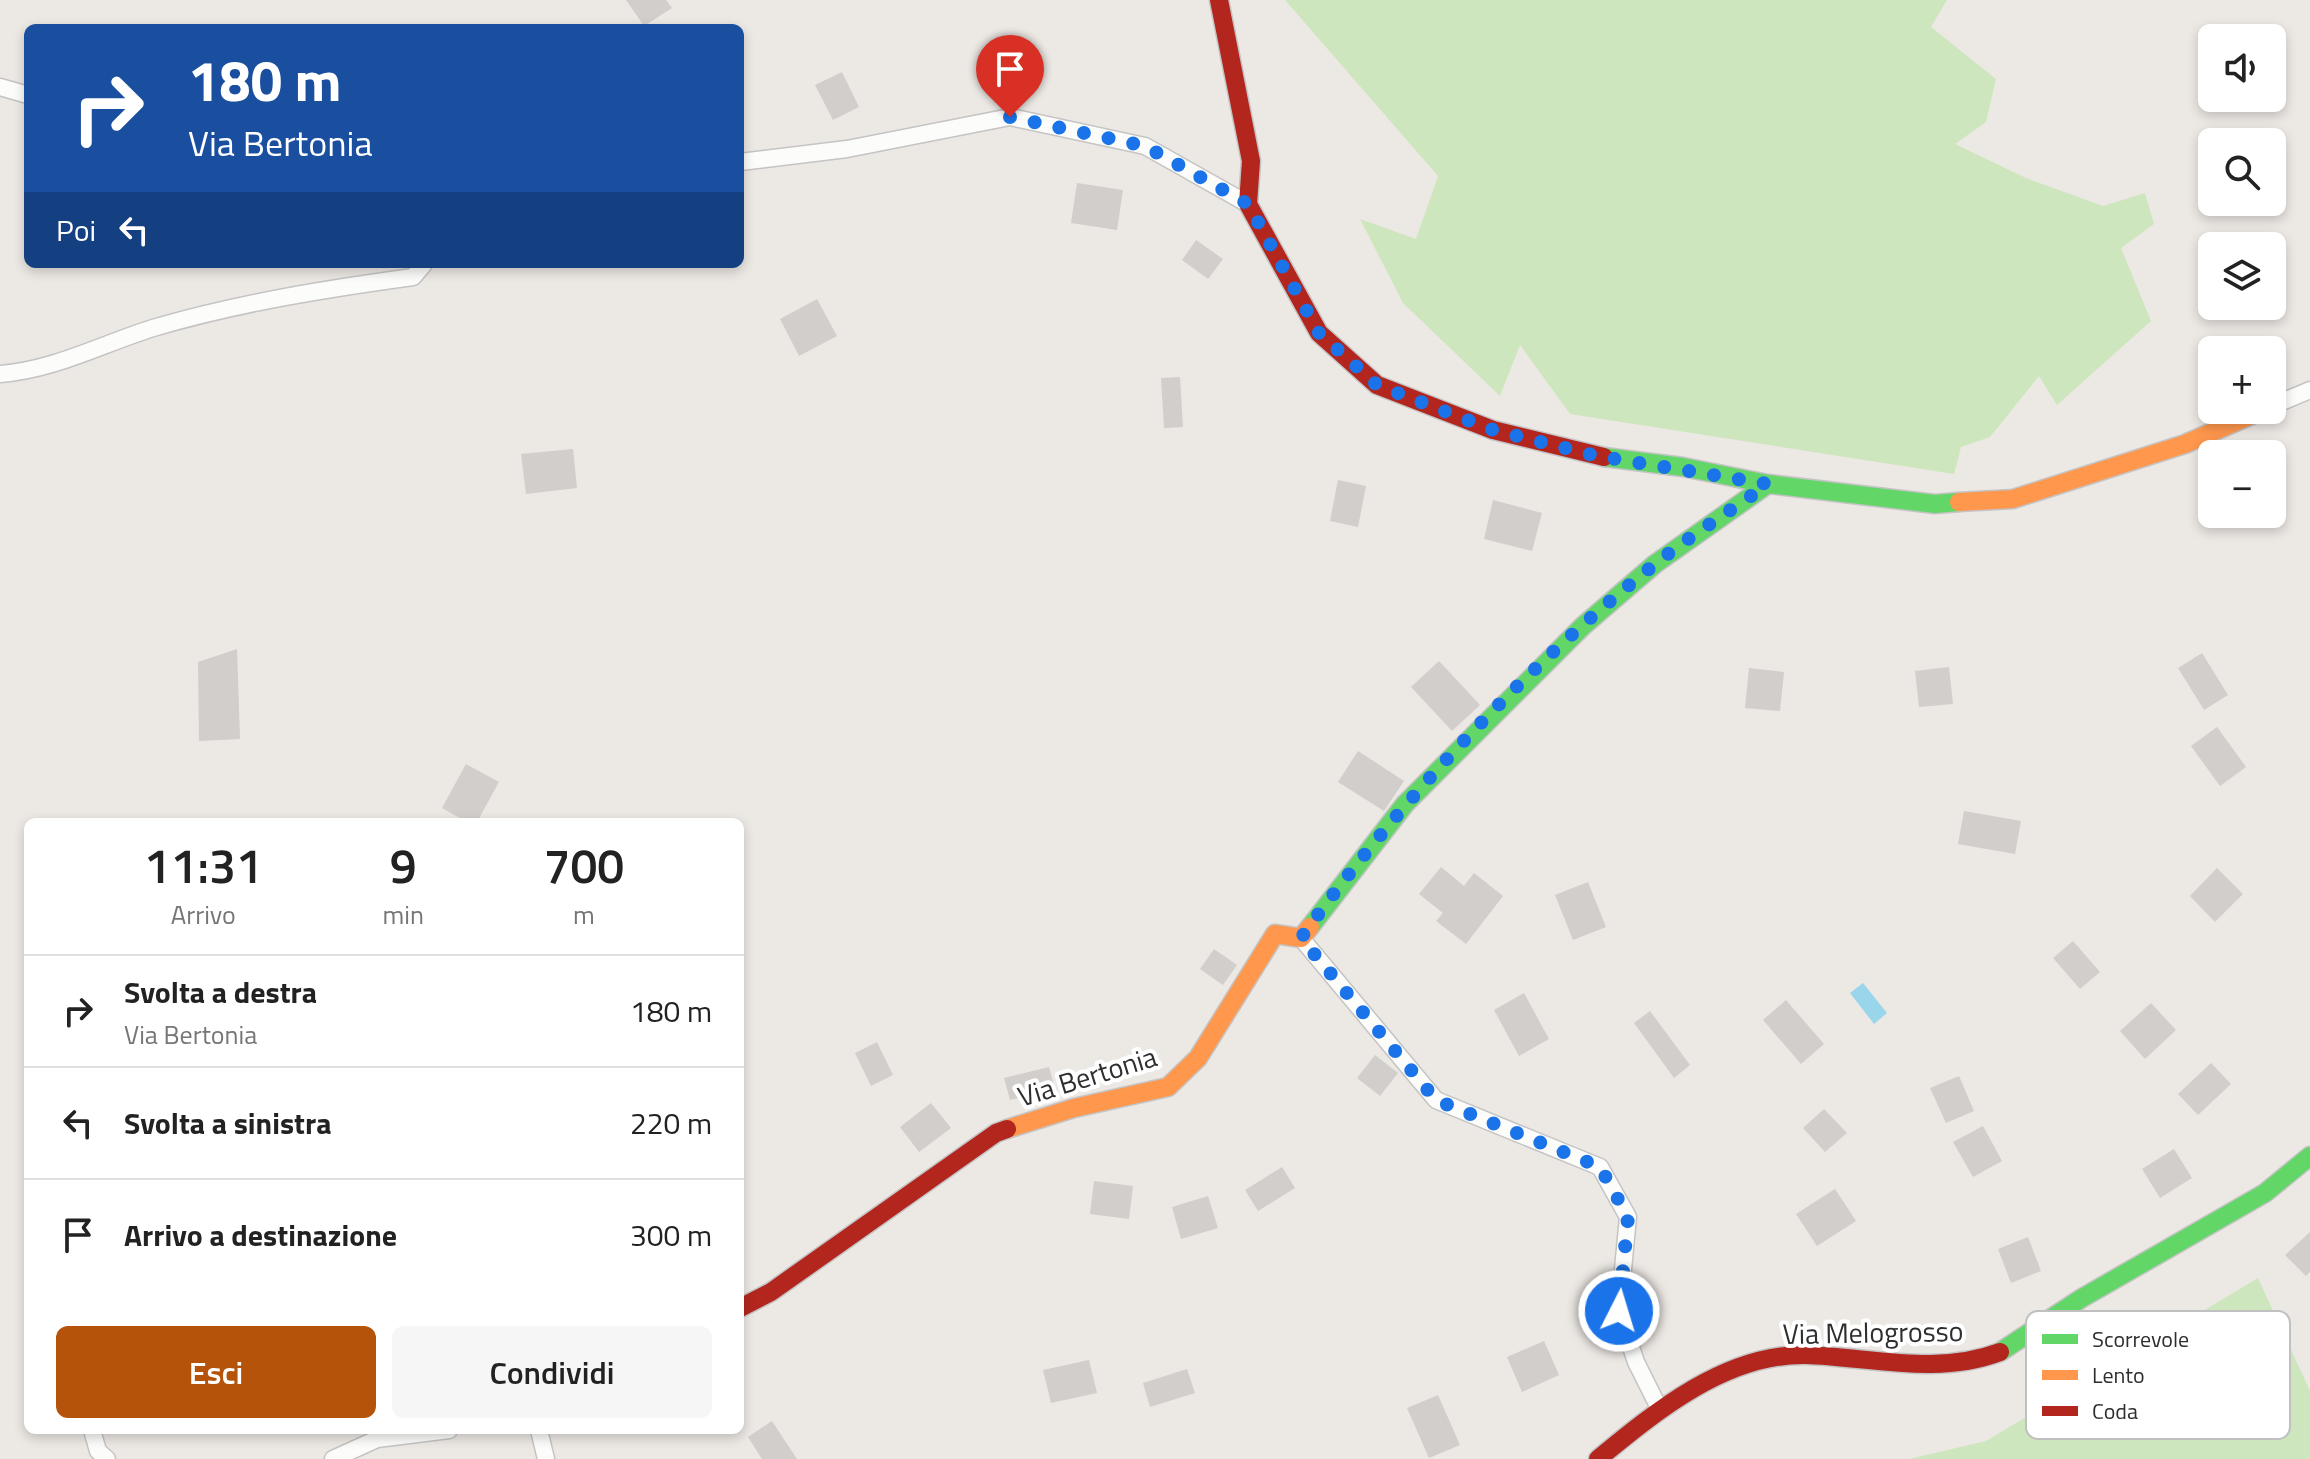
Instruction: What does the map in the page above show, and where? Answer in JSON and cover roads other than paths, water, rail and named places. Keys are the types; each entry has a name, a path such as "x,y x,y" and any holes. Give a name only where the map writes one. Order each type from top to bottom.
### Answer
{"street":[{"path":"1219,0 1251,161 1248,204"},
{"path":"0,87 24,94"},
{"path":"744,162 847,149 1010,117 1145,146 1248,204 1319,333 1377,385 1493,430 1597,456 1768,484 1935,504 2013,499 2185,444 2231,424"},
{"path":"0,374 30,371 153,328 289,294 413,277 421,268"},
{"path":"2286,400 2310,390"},
{"path":"1660,1410 1636,1362 1619,1311 1628,1217 1600,1167 1436,1100 1301,938 1405,804 1526,681 1655,564 1768,484"},
{"name":"Via Bertonia","path":"744,1306 771,1292 996,1133 1074,1108 1168,1087 1198,1058 1275,934 1301,938"},
{"name":"Via Melogrosso","path":"2064,1311 2265,1193 2310,1156"},
{"name":"Via Melogrosso","path":"1598,1459 1660,1410 1732,1368 1804,1355 1891,1365 1982,1359 2011,1348 2026,1337"},
{"path":"93,1434 98,1451 107,1459"},
{"path":"333,1459 377,1439 417,1434"},
{"path":"540,1434 546,1459"}],"water":[{"path":"1863,983 1887,1013 1874,1024 1850,993"}]}
